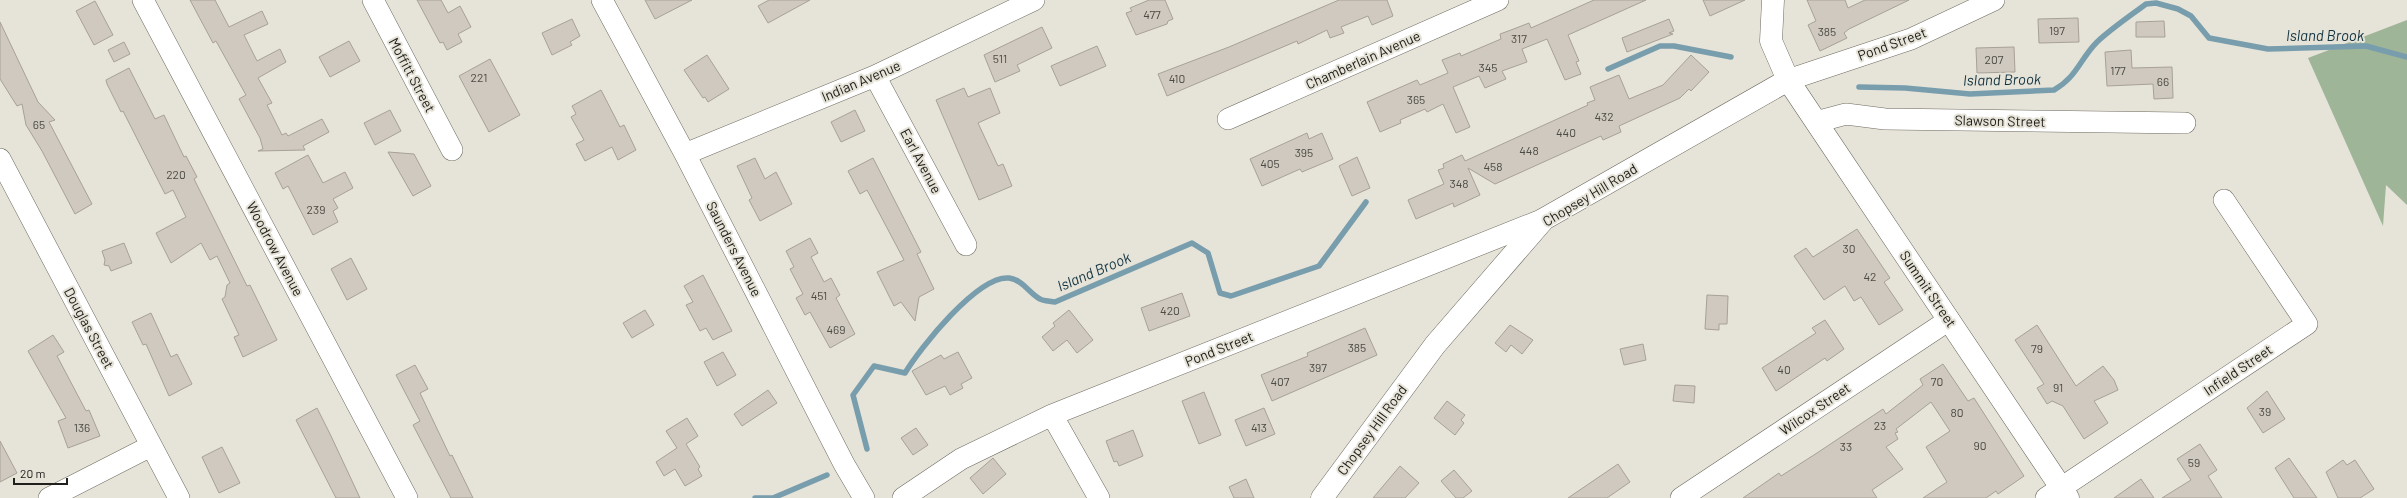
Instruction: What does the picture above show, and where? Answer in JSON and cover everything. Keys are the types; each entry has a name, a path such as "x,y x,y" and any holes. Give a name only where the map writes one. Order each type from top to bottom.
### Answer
{"street":[{"name":"Woodrow Avenue","path":"143,0 407,498"},
{"name":"Moffitt Street","path":"373,0 452,150"},
{"name":"Saunders Avenue","path":"602,0 685,154 844,464 864,498"},
{"name":"Indian Avenue","path":"685,154 875,76 1034,0"},
{"name":"Chamberlain Avenue","path":"1228,119 1498,0"},
{"path":"1773,0 1771,41 1788,80"},
{"name":"Pond Street","path":"1788,80 1911,40 1994,0"},
{"name":"Earl Avenue","path":"875,76 966,245"},
{"name":"Summit Street","path":"1788,80 1948,320 2059,495"},
{"name":"Chopsey Hill Road","path":"1322,498 1435,345 1544,219 1788,80"},
{"name":"Slawson Street","path":"1816,122 1846,114 1885,119 2185,123"},
{"name":"Douglas Street","path":"0,159 179,498"},
{"name":"Infield Street","path":"2059,495 2306,324 2224,200"},
{"name":"Pond Street","path":"903,498 961,459 1052,415 1544,219"},
{"name":"Wilcox Street","path":"1681,498 1948,320"},
{"path":"1052,415 1099,498"},
{"path":"49,498 151,446"}],"green space":[{"path":"2407,20 2407,205 2386,185 2383,226 2308,58"}],"building":[{"path":"190,0 215,0 229,27 262,11 268,24 244,35 257,61 280,49 286,62 258,78 272,103 267,105 282,135 286,133 288,136 322,119 329,132 303,146 305,150 258,151 263,149 260,138 239,99 246,95 216,41 213,43"},
{"path":"417,0 441,0 448,13 460,6 471,27 458,34 462,42 447,50 443,42 440,43"},
{"path":"645,0 692,0 655,19"},
{"path":"769,0 810,0 768,23 758,6"},
{"path":"1149,0 1165,0 1173,19 1168,21 1167,24 1136,35 1126,13 1132,11 1130,8"},
{"path":"1339,0 1387,0 1393,16 1372,25 1368,16 1341,27 1344,33 1330,38 1327,30 1298,44 1297,41 1167,96 1158,74 1229,47"},
{"path":"1594,0 1646,0 1568,35 1579,61 1576,62 1581,74 1565,80 1547,39 1522,49 1527,62 1502,71 1506,79 1485,88 1479,76 1453,87 1470,127 1456,133 1443,104 1427,112 1425,109 1400,120 1401,123 1380,132 1367,102 1417,80 1420,85 1448,73 1442,60 1460,53 1461,56 1501,39 1500,34 1529,23 1531,28"},
{"path":"1703,0 1745,0 1710,16"},
{"path":"1807,0 1845,0 1848,8 1865,0 1909,0 1849,29 1844,33 1847,38 1820,51 1808,25 1816,21"},
{"path":"95,1 113,35 94,45 76,11"},
{"path":"2078,18 2079,42 2039,43 2038,19"},
{"path":"572,19 580,36 570,42 572,45 552,55 542,33"},
{"path":"1669,19 1674,31 1669,33 1673,34 1627,52 1622,38"},
{"path":"2164,21 2165,37 2136,37 2136,22"},
{"path":"0,22 38,102 55,120 49,122 92,204 75,214 42,151 26,125 22,104 17,106 0,79"},
{"path":"1042,27 1052,48 1017,65 1020,71 995,82 984,55"},
{"path":"349,41 360,61 330,77 319,57"},
{"path":"124,42 130,54 114,62 108,50"},
{"path":"1097,46 1106,66 1060,86 1051,66"},
{"path":"2014,47 2015,72 1977,73 1976,48"},
{"path":"2131,50 2132,68 2172,67 2173,98 2154,99 2153,84 2107,86 2105,52"},
{"path":"707,55 729,89 708,102 705,97 703,98 684,70"},
{"path":"1691,55 1709,72 1691,91 1689,89 1680,98 1619,126 1621,132 1603,140 1601,136 1495,184 1468,168 1480,195 1454,207 1453,203 1416,219 1408,200 1444,184 1438,170 1444,168 1443,164 1462,155 1465,161 1588,105 1587,103 1595,100 1590,87 1619,75 1629,99 1663,85"},
{"path":"490,59 520,115 489,132 459,76"},
{"path":"129,68 155,119 164,115 184,157 186,156 197,177 194,179 247,286 250,285 277,340 243,357 234,337 239,335 222,299 225,297 227,285 230,283 217,256 210,260 201,243 171,263 156,233 186,217 173,190 165,194 123,111 121,112 107,84 106,80"},
{"path":"964,88 968,97 990,88 1000,113 978,123 998,166 1003,164 1012,186 979,200 936,100"},
{"path":"601,90 620,127 624,125 636,150 618,160 612,147 585,161 576,144 584,140 571,117 576,114 572,106"},
{"path":"390,110 401,131 375,145 364,123"},
{"path":"855,110 865,131 841,142 831,122"},
{"path":"1307,133 1309,139 1322,133 1333,159 1302,172 1300,169 1262,186 1250,159"},
{"path":"388,152 414,154 431,186 413,196"},
{"path":"308,155 323,183 345,172 353,188 333,199 338,208 333,211 338,222 313,235 288,186 283,189 275,173"},
{"path":"1357,157 1370,188 1352,196 1339,166"},
{"path":"755,158 765,179 776,172 792,204 760,221 749,200 752,198 737,166"},
{"path":"873,158 921,252 917,254 934,289 919,297 915,321 901,302 894,306 877,272 904,260 867,190 860,194 848,171"},
{"path":"1857,229 1890,278 1884,282 1903,310 1879,325 1861,297 1854,301 1845,286 1824,300 1794,256 1806,248 1813,257"},
{"path":"810,238 818,253 811,257 824,282 831,278 840,295 836,298 855,334 830,348 810,312 805,315 796,298 803,294 790,269 794,267 786,251"},
{"path":"124,243 132,263 111,271 109,266 104,265 105,260 102,251"},
{"path":"351,258 367,289 347,300 331,269"},
{"path":"703,275 732,331 713,340 706,328 700,331 686,305 693,302 684,286"},
{"path":"1182,293 1190,316 1149,331 1141,308"},
{"path":"1707,295 1728,296 1727,324 1719,324 1719,330 1705,329"},
{"path":"645,310 654,325 632,338 623,323"},
{"path":"1069,310 1093,340 1077,353 1067,340 1053,351 1042,337 1055,326 1053,323"},
{"path":"151,313 171,357 177,354 192,384 169,396 146,344 143,345 132,322"},
{"path":"1825,320 1844,349 1827,361 1825,358 1776,391 1762,368 1816,333 1812,328"},
{"path":"1510,325 1533,340 1522,354 1511,345 1506,352 1495,343"},
{"path":"2037,325 2076,386 2103,366 2114,380 2118,390 2094,401 2108,423 2084,439 2063,406 2052,401 2047,404 2037,388 2044,384 2015,340"},
{"path":"1365,328 1377,355 1272,401 1261,375 1308,356 1307,353"},
{"path":"53,335 64,352 57,356 86,411 89,410 100,436 68,448 58,421 66,418 28,351"},
{"path":"1643,344 1646,360 1624,365 1620,349"},
{"path":"723,352 736,375 717,386 704,362"},
{"path":"958,352 972,378 961,384 963,388 950,395 945,386 926,395 912,371 941,355 944,359"},
{"path":"1943,364 1968,401 1974,398 2024,476 1998,494 1996,491 1986,498 1923,498 1947,482 1926,447 1950,431 1931,402 1896,429 1898,432 1895,433 1898,439 1886,447 1903,469 1872,490 1877,498 1743,498 1779,473 1781,476 1883,409 1886,414 1923,385 1920,379"},
{"path":"415,365 428,389 420,393 450,456 452,455 473,498 451,498 413,425 420,421 396,375"},
{"path":"1675,385 1695,386 1694,403 1673,401"},
{"path":"768,390 777,403 742,426 734,414"},
{"path":"2267,391 2285,419 2263,433 2247,408"},
{"path":"1204,392 1221,435 1199,444 1182,401"},
{"path":"1447,401 1465,415 1461,420 1464,423 1455,435 1434,418"},
{"path":"317,408 360,498 336,498 296,420"},
{"path":"1264,408 1275,434 1246,446 1235,420"},
{"path":"687,418 698,436 686,444 700,467 698,469 702,476 685,486 675,469 664,476 656,462 677,448 666,431"},
{"path":"916,428 928,445 913,455 901,438"},
{"path":"1133,430 1143,456 1119,466 1117,461 1114,462 1106,441"},
{"path":"0,441 17,473 0,482"},
{"path":"2200,444 2217,470 2208,476 2222,498 2162,498 2191,480 2177,459"},
{"path":"222,447 240,483 219,493 202,457"},
{"path":"993,458 1006,474 983,494 970,478"},
{"path":"2289,458 2317,498 2294,498 2275,468"},
{"path":"2343,460 2347,465 2355,460 2374,489 2360,498 2338,498 2326,472"},
{"path":"1618,464 1630,482 1607,498 1568,498"},
{"path":"1400,466 1419,483 1405,498 1373,498"},
{"path":"1454,470 1472,491 1463,498 1456,498 1441,481"},
{"path":"1246,479 1254,498 1234,498 1229,487"},
{"path":"2141,479 2154,498 2114,498"}],"waterway":[{"name":"Island Brook","path":"1859,87 1905,88 1970,94 2054,90 2062,85 2073,74 2097,42 2146,4 2156,3 2178,9 2191,16 2209,38 2268,49 2366,46 2407,57"},
{"name":"Island Brook","path":"1608,69 1660,46 1674,46 1731,57"},
{"name":"Island Brook","path":"867,449 853,395 874,366 905,373 923,347 951,315 966,300 996,280 1009,278 1014,279 1040,299 1055,302 1192,243 1208,253 1220,293 1231,296 1319,266 1366,202"},
{"name":"Island Brook","path":"755,498 773,498 827,475"}]}
